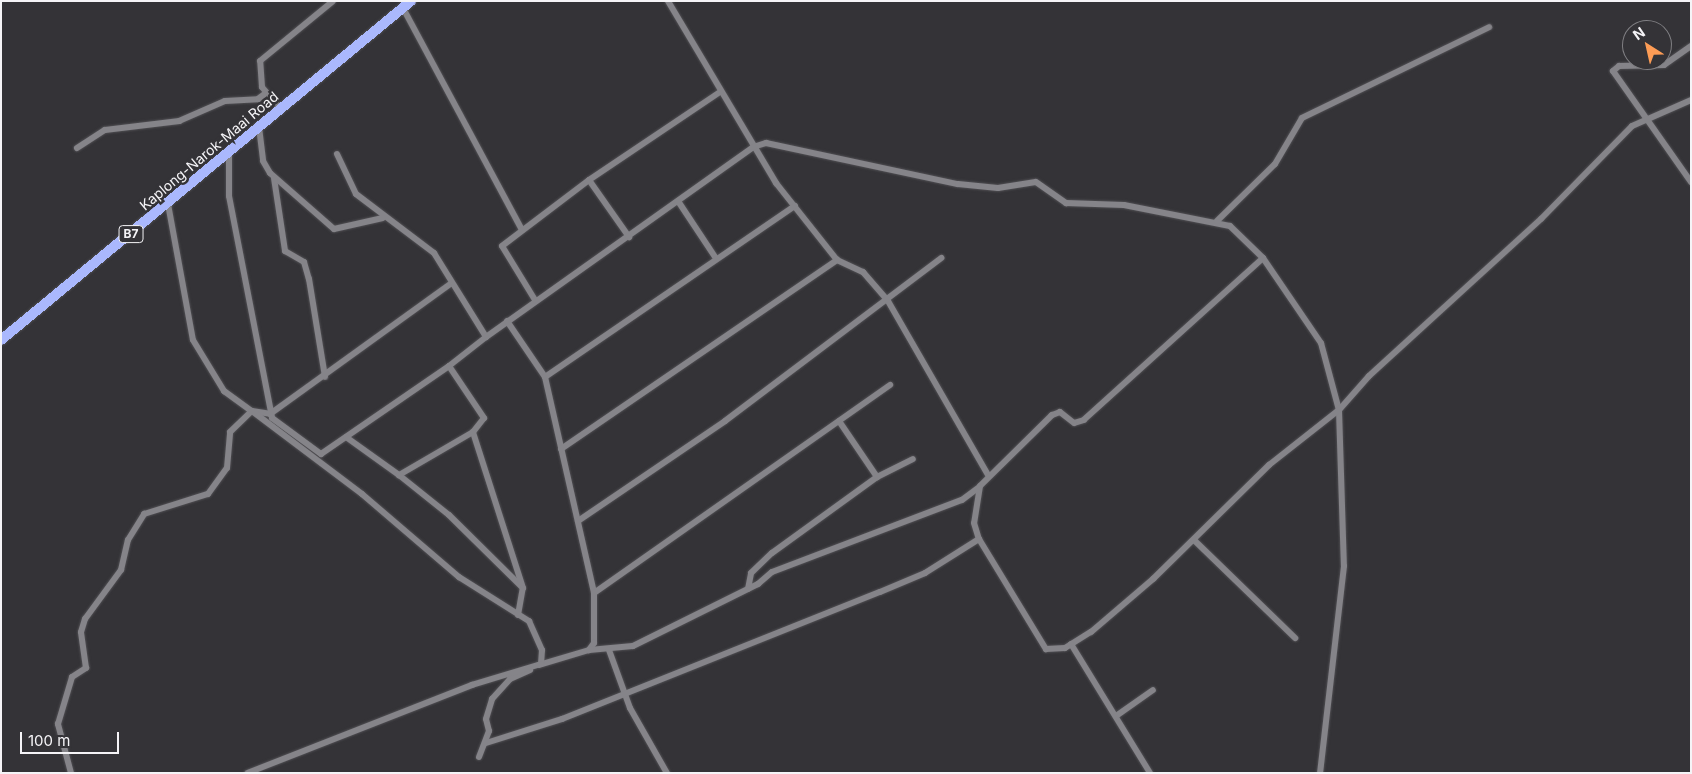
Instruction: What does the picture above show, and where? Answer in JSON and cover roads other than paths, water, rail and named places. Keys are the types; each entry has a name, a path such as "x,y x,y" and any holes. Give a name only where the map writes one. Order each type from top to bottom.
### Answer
{"highway":[{"name":"Kaplong-Narok-Maai Road","path":"1,340 229,155 259,127 411,1"}],"street":[{"path":"281,109 266,94 258,69 264,54 333,1"},
{"path":"668,1 753,147 795,206 837,260 863,272 888,301 988,475"},
{"path":"402,8 522,230"},
{"path":"1217,221 1275,164 1302,118 1489,27"},
{"path":"1691,46 1664,65 1619,66 1613,71 1689,174 1691,182"},
{"path":"535,300 501,249 522,230 589,180 720,92"},
{"path":"77,148 105,130 179,121 225,101 258,99 266,94"},
{"path":"980,486 974,523 979,539 1043,647 1054,651 1071,644 1194,540 1269,465 1338,410 1632,126 1640,120 1650,120 1691,100"},
{"path":"259,127 264,161 274,178 334,228 383,218"},
{"path":"252,411 270,414 321,454 450,366 535,300 629,237 753,147 766,143 958,184 998,188 1036,182 1066,203 1124,206 1217,221 1236,231 1263,258 1320,343 1338,410 1344,566 1320,773"},
{"path":"337,154 348,184 383,218 434,253 450,284 486,337"},
{"path":"229,155 229,196 253,306 270,414"},
{"path":"274,178 286,251 304,262 309,279 325,377"},
{"path":"589,180 629,237"},
{"path":"678,202 715,257"},
{"path":"168,204 193,340 224,391 362,494 459,577 529,621 535,632 541,664"},
{"path":"545,377 715,257 795,206"},
{"path":"578,521 888,301 941,258"},
{"path":"248,773 472,684 589,650 609,650 660,634 748,589 772,572 962,500 980,486 988,475 1052,416 1060,412 1074,423 1084,420 1263,258"},
{"path":"562,449 837,260"},
{"path":"270,414 325,377 450,284"},
{"path":"507,321 545,377 594,593 594,643 589,650"},
{"path":"399,475 473,432 482,423 484,413 450,366"},
{"path":"594,593 890,385"},
{"path":"71,773 58,724 72,677 86,668 81,632 85,619 121,570 128,540 144,514 208,494 227,468 230,432 252,411"},
{"path":"839,421 877,477"},
{"path":"473,432 523,588 518,615"},
{"path":"346,437 399,475 449,515 523,588"},
{"path":"748,589 751,573 772,553 877,477 913,459"},
{"path":"486,743 562,718 624,691 907,581 979,539"},
{"path":"1194,540 1295,638"},
{"path":"1071,644 1150,773"},
{"path":"609,650 624,691 666,773"},
{"path":"479,757 486,743 492,699 510,679 541,664"},
{"path":"1116,716 1153,690"}]}
